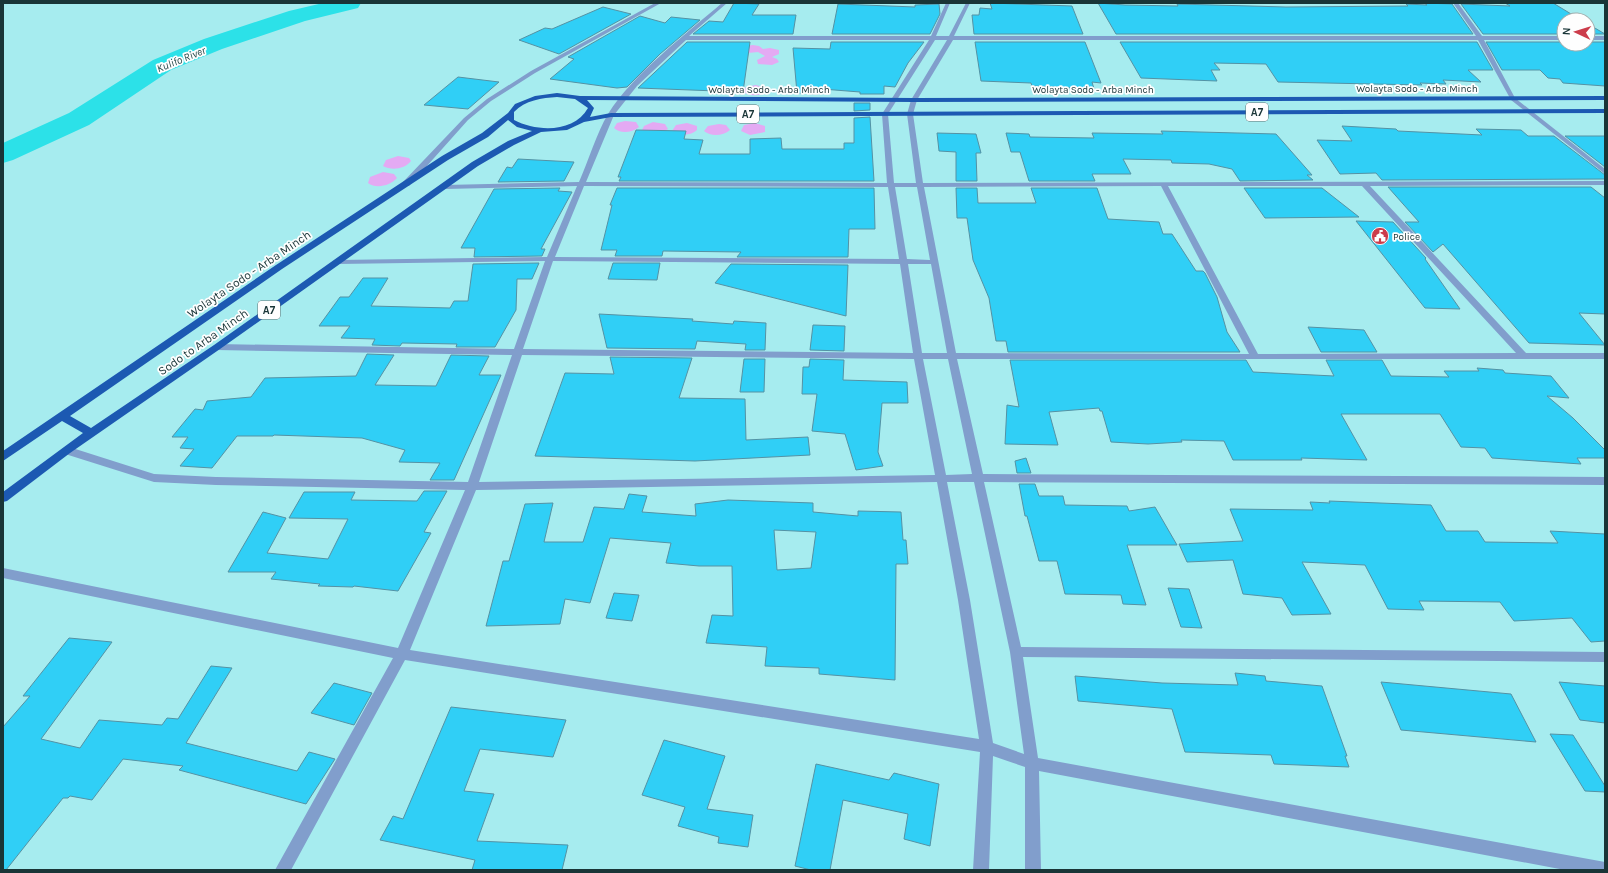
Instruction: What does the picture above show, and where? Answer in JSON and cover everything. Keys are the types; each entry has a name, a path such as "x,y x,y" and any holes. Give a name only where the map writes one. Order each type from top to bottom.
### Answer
{"highway":[{"name":"Wolayta Sodo - Arba Minch","path":"3,457 61,416 406,184 445,158 485,135 511,114 510,112 518,105 537,98 561,95 581,98 621,100 1605,98"},
{"path":"581,98 588,103 591,108 590,114 583,120"},
{"name":"Wolayta Sodo - Arba Minch","path":"610,114 1605,111"},
{"name":"A7","path":"511,114 511,121 517,126 540,130 559,129 583,120 610,114"},
{"name":"Sodo to Arba Minch","path":"3,498 66,450 217,347 445,187 475,164 510,143 540,130"},
{"path":"61,416 91,433"}],"street":[{"path":"406,184 466,119 489,100 533,72 659,3"},
{"path":"283,870 402,654 472,486 550,259 610,114 621,100 685,38 724,3"},
{"path":"948,3 933,38 892,100 885,114 891,184 918,356 964,600 987,747 981,870"},
{"path":"968,3 951,38 914,100 910,114 920,185 952,356 1016,652 1032,763 1033,870"},
{"path":"1455,3 1480,38 1513,99 1526,111 1605,172"},
{"path":"685,38 1556,38"},
{"path":"445,187 582,184 1164,185 1605,183"},
{"path":"1364,184 1522,356"},
{"path":"1164,185 1255,357"},
{"path":"338,262 550,259 934,262"},
{"path":"217,347 518,354 1255,357 1605,356"},
{"path":"66,450 154,478 216,481 472,486 941,478 1605,481"},
{"path":"3,573 402,654 987,747 1032,763 1605,870"},
{"path":"1016,652 1605,657"}],"shaded area":[{"path":"746,46 759,46 763,49 770,48 779,50 779,54 772,57 777,59 779,62 772,65 758,64 757,60 765,56 758,52 748,53"},
{"path":"756,85 765,88 767,91 755,95 743,92 746,87"},
{"path":"625,121 636,122 639,127 633,131 626,132 619,131 614,128 617,123"},
{"path":"653,122 665,124 668,129 663,132 642,130 644,126"},
{"path":"687,123 697,126 697,130 685,135 672,131 676,125"},
{"path":"755,123 765,126 765,132 750,135 741,131 744,125"},
{"path":"719,124 726,125 730,130 724,134 717,135 704,131 708,126"},
{"path":"398,156 409,158 411,161 405,166 394,169 383,166 386,160"},
{"path":"383,172 394,174 397,178 391,183 383,186 375,186 368,183 370,177"}],"building":[{"path":"734,3 759,4 752,15 796,15 793,34 693,34 709,21 723,22"},
{"path":"990,3 1072,6 1083,34 974,34 972,15 979,15 980,8 992,9"},
{"path":"1098,3 1125,5 1178,6 1177,4 1286,7 1408,6 1406,4 1427,5 1424,3 1452,4 1473,34 1116,34"},
{"path":"1505,3 1553,3 1568,12 1556,12 1556,34 1483,34 1461,4 1510,6"},
{"path":"838,4 915,7 915,5 939,4 940,14 930,34 832,34"},
{"path":"603,7 631,14 559,54 519,40 545,28 552,29"},
{"path":"640,16 665,23 671,17 700,20 660,54 627,87 617,88 550,79 574,59 568,57"},
{"path":"1596,29 1605,34 1596,34"},
{"path":"687,42 750,42 743,92 638,88"},
{"path":"831,42 924,42 908,63 895,87 884,86 884,94 860,94 860,92 822,89 818,94 797,93 793,48 830,49"},
{"path":"975,42 1085,42 1101,83 1092,82 1094,89 1032,86 1031,83 981,81"},
{"path":"1120,42 1477,42 1493,70 1468,70 1481,82 1443,80 1446,84 1420,83 1422,85 1278,82 1266,64 1214,63 1220,70 1211,70 1217,81 1141,78"},
{"path":"1486,42 1556,42 1556,52 1596,52 1596,42 1605,42 1605,86 1563,83 1560,79 1548,78 1540,70 1502,70"},
{"path":"458,77 499,82 468,109 424,105"},
{"path":"854,103 870,103 870,110 854,111"},
{"path":"870,117 874,181 619,181 621,177 618,177 636,130 686,131 684,139 703,140 699,154 750,154 750,139 781,138 782,149 844,149 844,143 854,143 854,118"},
{"path":"1342,126 1396,129 1398,131 1482,135 1476,129 1521,130 1528,136 1554,136 1605,175 1605,179 1382,180 1376,173 1340,174 1317,140 1352,141"},
{"path":"1161,131 1276,134 1312,175 1307,175 1313,180 1240,181 1232,169 1209,164 1172,163 1171,160 1123,159 1131,174 1092,174 1095,181 1029,181 1020,152 1011,152 1006,133 1029,134 1030,137 1094,138 1092,133 1163,134"},
{"path":"937,133 976,134 981,153 976,153 977,181 956,181 956,152 939,151"},
{"path":"1565,136 1605,136 1605,167"},
{"path":"518,159 574,162 564,181 498,182 507,167 512,168"},
{"path":"1388,187 1591,187 1605,198 1605,314 1579,313 1605,345 1529,343 1443,244 1433,252 1405,222 1419,222"},
{"path":"560,188 558,191 572,192 541,249 545,249 542,256 474,257 475,248 461,248 494,189"},
{"path":"617,188 874,188 875,229 849,229 848,257 737,257 741,252 663,251 662,256 615,256 617,250 601,250 612,205 610,205"},
{"path":"956,188 977,188 978,203 1036,203 1031,188 1097,188 1108,219 1159,222 1163,234 1172,234 1196,271 1203,271 1205,273 1217,297 1227,332 1240,352 1008,352 1006,341 996,341 989,298 973,260 967,218 957,218"},
{"path":"1244,188 1322,188 1359,217 1265,218"},
{"path":"1356,221 1393,222 1426,258 1425,259 1460,309 1425,308"},
{"path":"539,263 532,279 517,279 516,310 495,347 456,347 457,344 402,343 400,346 372,345 375,339 341,338 350,326 319,326 340,297 349,297 363,278 388,278 371,306 450,308 454,301 468,301 473,264"},
{"path":"613,263 660,263 657,280 608,279"},
{"path":"731,264 848,265 846,316 715,283"},
{"path":"599,314 693,319 692,321 733,324 734,321 766,323 765,350 745,350 746,344 697,341 695,349 607,348"},
{"path":"813,325 845,326 844,351 810,350"},
{"path":"1308,327 1364,330 1377,352 1321,352"},
{"path":"367,354 394,355 375,385 436,386 451,355 489,356 479,375 501,375 454,480 430,480 440,463 399,462 405,450 362,438 274,435 237,436 212,468 180,466 194,449 180,448 188,437 172,437 195,409 203,410 207,401 251,397 265,378 356,376"},
{"path":"610,357 692,358 679,398 745,399 746,440 808,437 810,455 695,461 535,456 565,373 614,374"},
{"path":"744,359 765,359 764,392 740,392"},
{"path":"810,359 844,360 843,380 907,382 908,403 882,403 878,452 883,466 856,470 845,434 812,431 817,394 802,394 803,367 809,367"},
{"path":"1010,360 1246,360 1253,372 1334,376 1326,360 1382,360 1391,376 1449,377 1444,371 1479,371 1477,368 1503,370 1505,373 1551,376 1569,398 1547,396 1573,418 1605,450 1605,458 1577,458 1581,464 1492,458 1485,448 1461,447 1440,414 1341,414 1367,460 1301,458 1302,460 1233,460 1224,441 1181,440 1182,442 1148,444 1111,442 1102,411 1100,411 1099,408 1049,412 1058,445 1005,444 1007,405 1019,407"},
{"path":"1026,458 1031,473 1017,473 1015,461"},
{"path":"1019,484 1035,484 1039,496 1063,496 1065,505 1127,506 1129,511 1155,507 1177,545 1127,545 1146,605 1123,604 1121,595 1065,594 1057,561 1039,561 1027,516 1025,516"},
{"path":"424,491 447,491 424,532 431,533 398,591 354,586 318,586 320,584 271,579 276,572 228,572 263,512 286,518 267,553 328,559 348,519 289,518 304,492 355,492 351,500 417,501"},
{"path":"629,494 647,496 642,512 696,516 695,504 728,500 813,503 813,512 858,516 858,511 901,512 903,540 906,540 908,564 896,564 895,680 819,674 819,668 765,666 767,647 706,643 712,615 733,616 732,566 699,566 666,563 671,543 610,538 590,603 565,599 560,624 486,626 503,561 509,561 525,504 553,503 544,542 583,542 594,507 624,509","holes":["774,530 816,532 811,568 777,570"]},
{"path":"1329,501 1431,505 1446,531 1478,531 1485,542 1558,543 1550,531 1605,534 1605,641 1591,642 1572,618 1514,621 1500,602 1419,601 1424,610 1388,609 1365,565 1302,562 1331,614 1292,615 1282,598 1243,594 1233,560 1187,562 1179,544 1243,541 1230,509 1313,510 1310,502 1330,503"},
{"path":"1168,588 1189,589 1202,628 1181,627"},
{"path":"614,593 639,595 632,621 606,618"},
{"path":"69,638 112,642 41,739 80,748 99,720 162,725 167,718 178,719 211,666 232,668 186,743 297,771 309,752 335,759 306,804 179,770 183,766 123,759 92,800 70,796 68,798 63,798 6,870 3,870 3,727 30,696 23,696"},
{"path":"1235,673 1265,676 1266,681 1322,686 1347,756 1345,756 1349,767 1274,764 1271,755 1185,752 1172,709 1078,701 1075,676 1162,683 1238,685"},
{"path":"1381,682 1511,694 1536,742 1401,730"},
{"path":"1559,682 1605,686 1605,723 1580,720"},
{"path":"334,683 372,693 354,725 311,713"},
{"path":"451,707 566,720 553,757 480,749 464,791 494,794 477,841 568,845 562,870 472,870 475,860 380,840 393,816 403,819"},
{"path":"1550,734 1573,735 1605,786 1605,792 1585,791"},
{"path":"664,740 725,756 707,809 753,815 748,847 718,843 719,837 678,826 685,807 642,795"},
{"path":"816,764 889,780 894,773 939,784 930,846 904,839 908,814 843,800 830,870 811,870 795,866"}],"waterway":[{"name":"Kulifo River","path":"3,154 79,119 162,65 213,44 297,16 350,3"}],"place":[{"name":"Police","path":"1380,236"}]}
